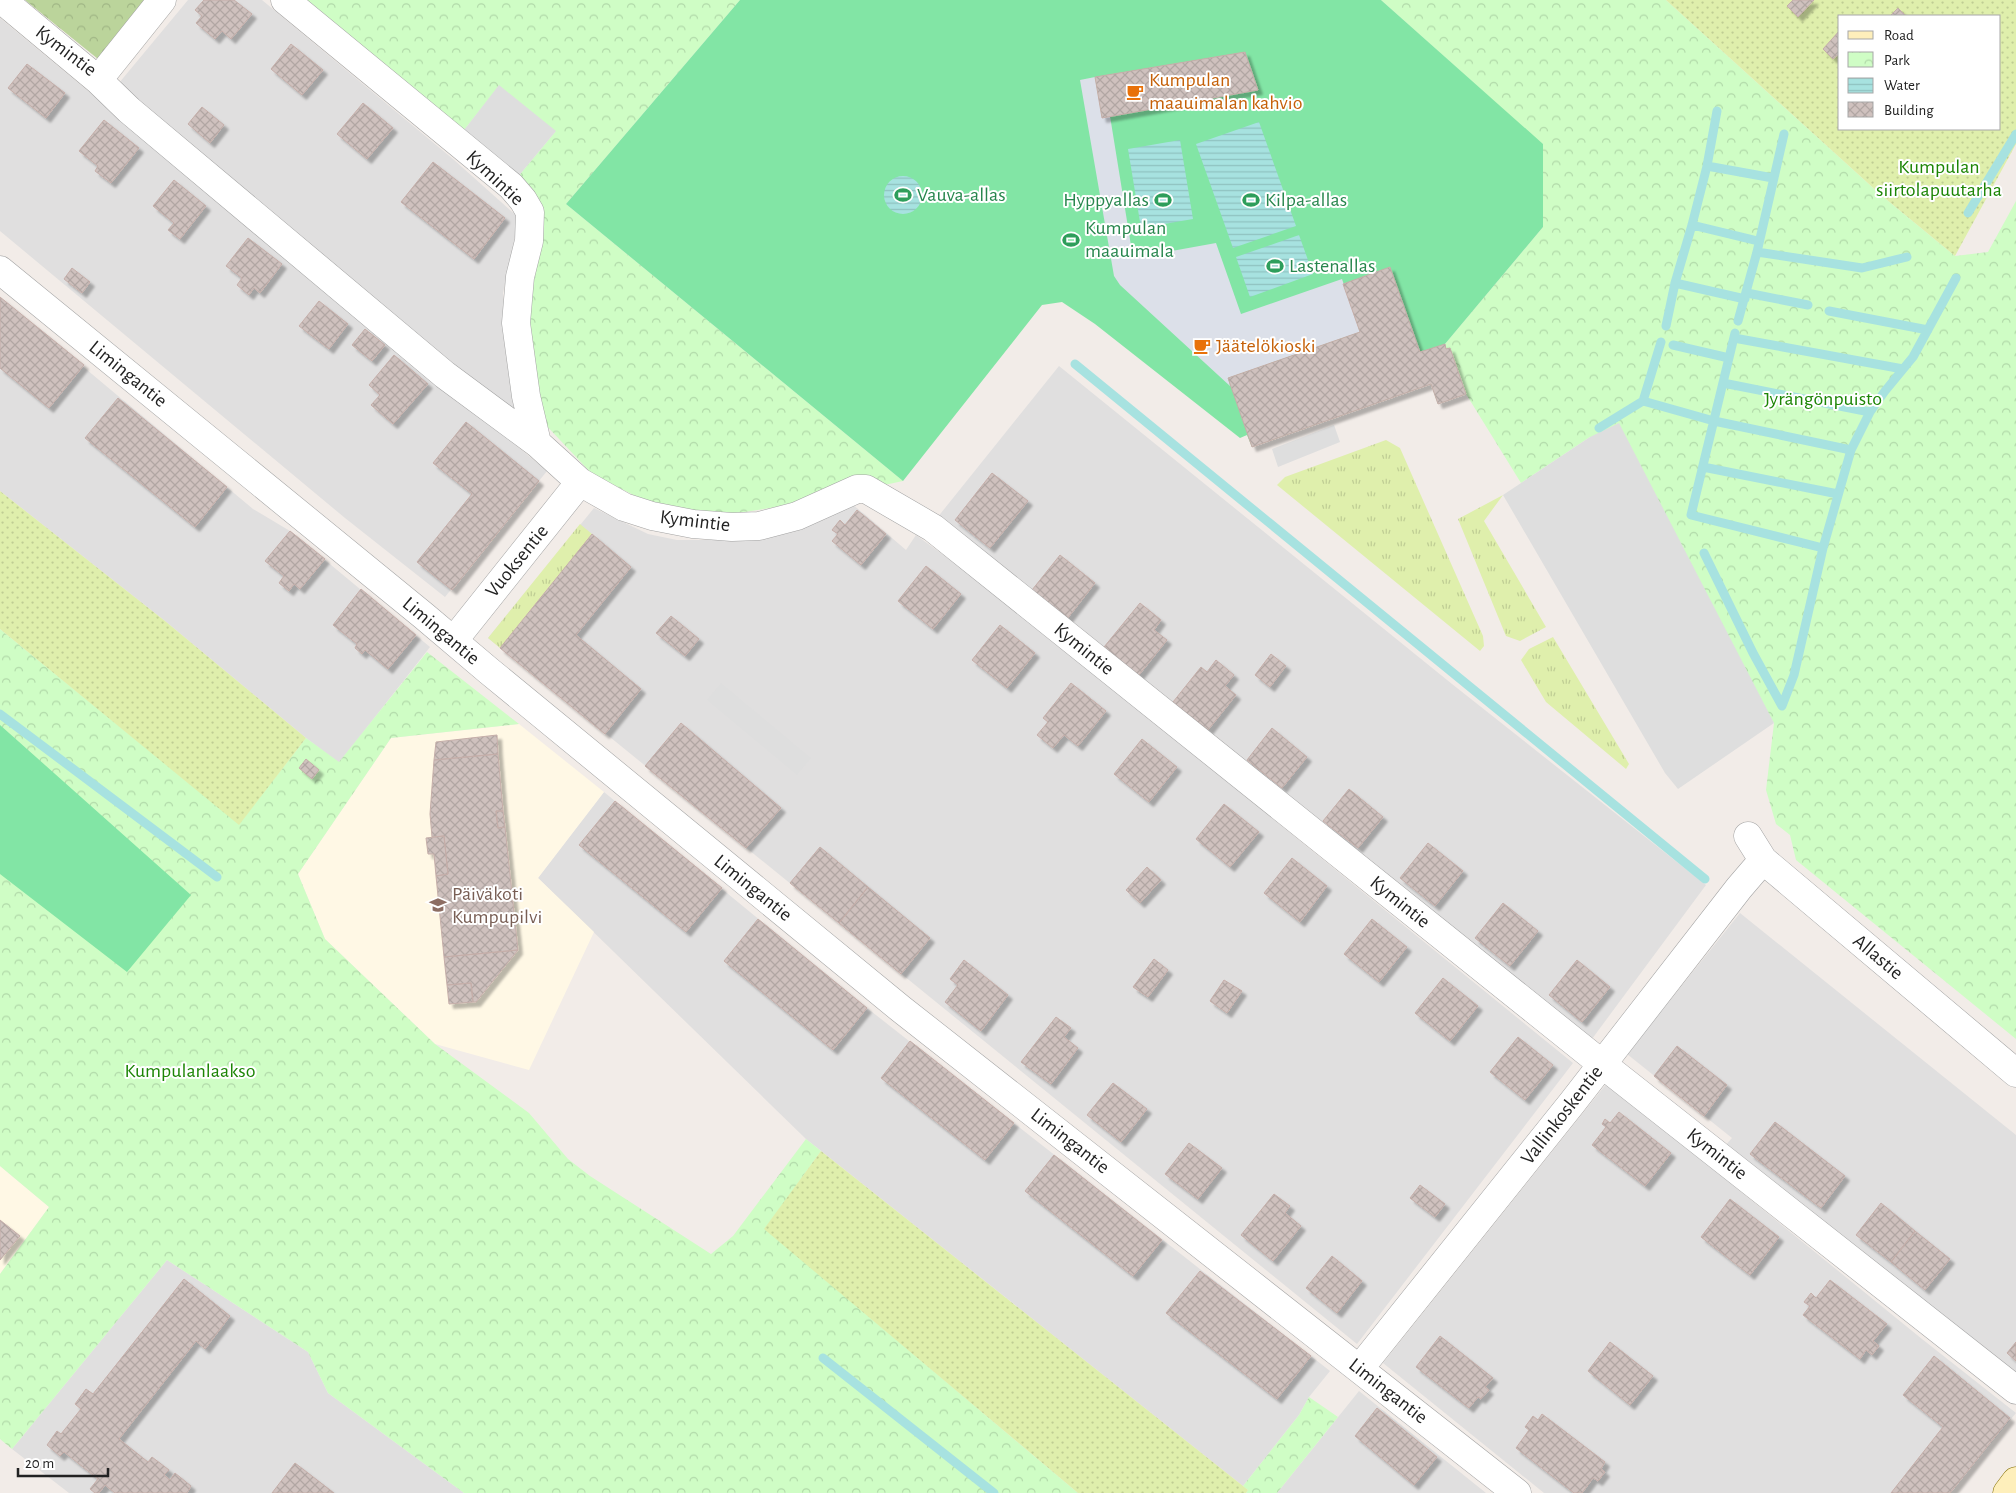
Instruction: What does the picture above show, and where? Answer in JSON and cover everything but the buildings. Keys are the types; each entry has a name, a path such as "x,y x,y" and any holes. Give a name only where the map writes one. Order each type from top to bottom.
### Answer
{"street":[{"name":"Kymintie","path":"2,0 98,80 162,0"},
{"name":"Kymintie","path":"285,0 511,186 523,200 530,212 529,241 520,277 516,323 526,396 537,443 580,482 624,507 652,516 694,524 732,527 759,526 796,516 856,489 866,489 903,509 933,528 1602,1064 2016,1390"},
{"path":"98,80 129,110 445,375 537,443"},
{"name":"Limingantie","path":"0,270 454,640 489,671 901,1010 1518,1493"},
{"name":"Vuoksentie","path":"454,640 580,482"},
{"name":"Allastie","path":"1748,836 1763,860 2016,1072"},
{"name":"Vallinkoskentie","path":"1360,1368 1602,1064 1738,888 1763,860"},
{"path":"2007,1493 2016,1481"}],"shaded area":[{"path":"188,0 262,0 453,159 519,218 503,293 508,345 518,412 472,384 119,83"},
{"path":"0,18 547,471 445,597 345,518 0,231"},
{"path":"1095,77 1102,117 1110,116 1133,258 1216,243 1241,314 1342,279 1360,332 1228,378 1230,386 1120,285 1114,276 1080,80"},
{"path":"499,85 556,131 516,179 461,134"},
{"path":"0,297 253,509 290,531 430,647 339,763 165,621 0,491"},
{"path":"1059,366 1452,684 1706,885 1589,1043 937,518"},
{"path":"1619,423 1774,723 1678,789 1665,773 1503,495 1590,437"},
{"path":"1334,425 1340,442 1278,467 1272,449"},
{"path":"844,497 906,550 916,535 994,592 1573,1063 1357,1344 488,638 594,508 648,534 677,540 730,540"},
{"path":"721,683 811,758 797,775 707,700"},
{"name":"Päiväkoti Kumpupilvi","path":"519,724 604,792 538,878 594,932 529,1070 435,1044 325,939 298,874 391,738"},
{"path":"604,792 867,1008 1330,1371 1309,1397 1299,1415 1243,1486 806,1139 538,878"},
{"path":"1740,913 2016,1135 2016,1377 1723,1148 1732,1138 1627,1054"},
{"path":"1607,1083 2016,1413 1950,1493 1544,1493 1383,1363"},
{"path":"0,1166 49,1207 0,1274"},
{"path":"167,1260 308,1352 328,1393 464,1493 69,1493 12,1449"},
{"path":"1359,1391 1486,1493 1277,1493"}],"green space":[{"path":"25,0 146,0 98,59"},
{"path":"298,0 740,0 566,204 903,481 801,503 732,514 657,507 592,474 543,422 535,403 516,179 555,132 499,86 461,134"},
{"name":"Kumpulan maauimala","path":"740,0 1381,0 1543,144 1543,227 1445,344 1446,349 1450,348 1466,394 1438,404 1431,384 1252,447 1247,435 1240,438 1095,324 1062,302 1042,305 903,481 566,204"},
{"name":"Jyrängönpuisto","path":"1381,0 1666,0 1881,195 1955,256 1988,252 2016,201 2016,1039 1796,860 1790,835 1776,824 1766,790 1774,723 1590,437 1521,483 1466,394 1450,348 1446,349 1445,344 1543,227 1543,145"},
{"name":"Kumpulan siirtolapuutarha","path":"1666,0 2016,0 2016,144 1955,256 1881,195"},
{"path":"1386,440 1400,448 1483,636 1484,646 1480,651 1277,485 1285,477"},
{"path":"0,491 165,621 306,738 239,825 0,629"},
{"path":"1503,495 1484,521 1546,627 1520,641 1506,636 1458,519"},
{"path":"580,524 592,534 500,648 488,638"},
{"name":"Kumpulanlaakso","path":"0,629 239,824 306,738 339,762 427,652 519,724 391,738 298,874 325,939 435,1044 529,1113 568,1159 590,1176 711,1254 733,1236 806,1139 821,1151 765,1229 1078,1493 464,1493 328,1393 308,1352 167,1260 12,1449 0,1439 0,1274 49,1207 0,1166"},
{"path":"1553,637 1629,764 1626,769 1546,702 1521,660 1529,649"},
{"path":"0,725 191,895 127,972 0,874"},
{"path":"821,1151 1248,1490 1246,1493 1078,1493 764,1229"},
{"path":"1309,1397 1338,1417 1277,1493 1246,1493 1248,1490 1243,1486 1299,1415"}],"water":[{"name":"Kilpa-allas","path":"1259,122 1296,226 1233,248 1196,144"},
{"name":"Hyppyallas","path":"1180,140 1193,219 1141,228 1128,149"},
{"name":"Vauva-allas","path":"903,176 916,182 922,195 916,208 903,214 890,208 884,195 890,182"},
{"name":"Lastenallas","path":"1299,235 1313,274 1250,297 1236,257"}],"waterway":[{"path":"1666,326 1675,283 1707,166 1717,111"},
{"path":"1738,321 1757,252 1784,134"},
{"path":"1968,213 2016,134"},
{"path":"1707,166 1773,178"},
{"path":"1692,225 1758,241"},
{"path":"1757,252 1862,268 1907,257"},
{"path":"1782,706 1794,675 1823,548 1851,450 1870,412 1913,357 1956,278"},
{"path":"1675,283 1745,299"},
{"path":"1747,293 1808,305"},
{"path":"1829,311 1928,330"},
{"path":"1735,333 1691,515 1823,548"},
{"path":"1734,338 1903,369"},
{"path":"1643,401 1661,342"},
{"path":"1673,345 1729,358"},
{"path":"1075,364 1705,879"},
{"path":"1723,383 1870,412"},
{"path":"1599,428 1643,401 1714,421 1851,450"},
{"path":"1703,467 1838,494"},
{"path":"1704,553 1753,653 1782,706"},
{"path":"0,714 217,877"},
{"path":"823,1358 994,1493"}],"place":[{"name":"Kumpulan maauimalan kahvio","path":"1135,92"},
{"name":"Vauva-allas","path":"903,195"},
{"name":"Hyppyallas","path":"1163,200"},
{"name":"Kilpa-allas","path":"1251,200"},
{"name":"Kumpulan maauimala","path":"1071,240"},
{"name":"Lastenallas","path":"1275,266"},
{"name":"Jäätelökioski","path":"1202,346"},
{"name":"Päiväkoti Kumpupilvi","path":"438,905"}]}
